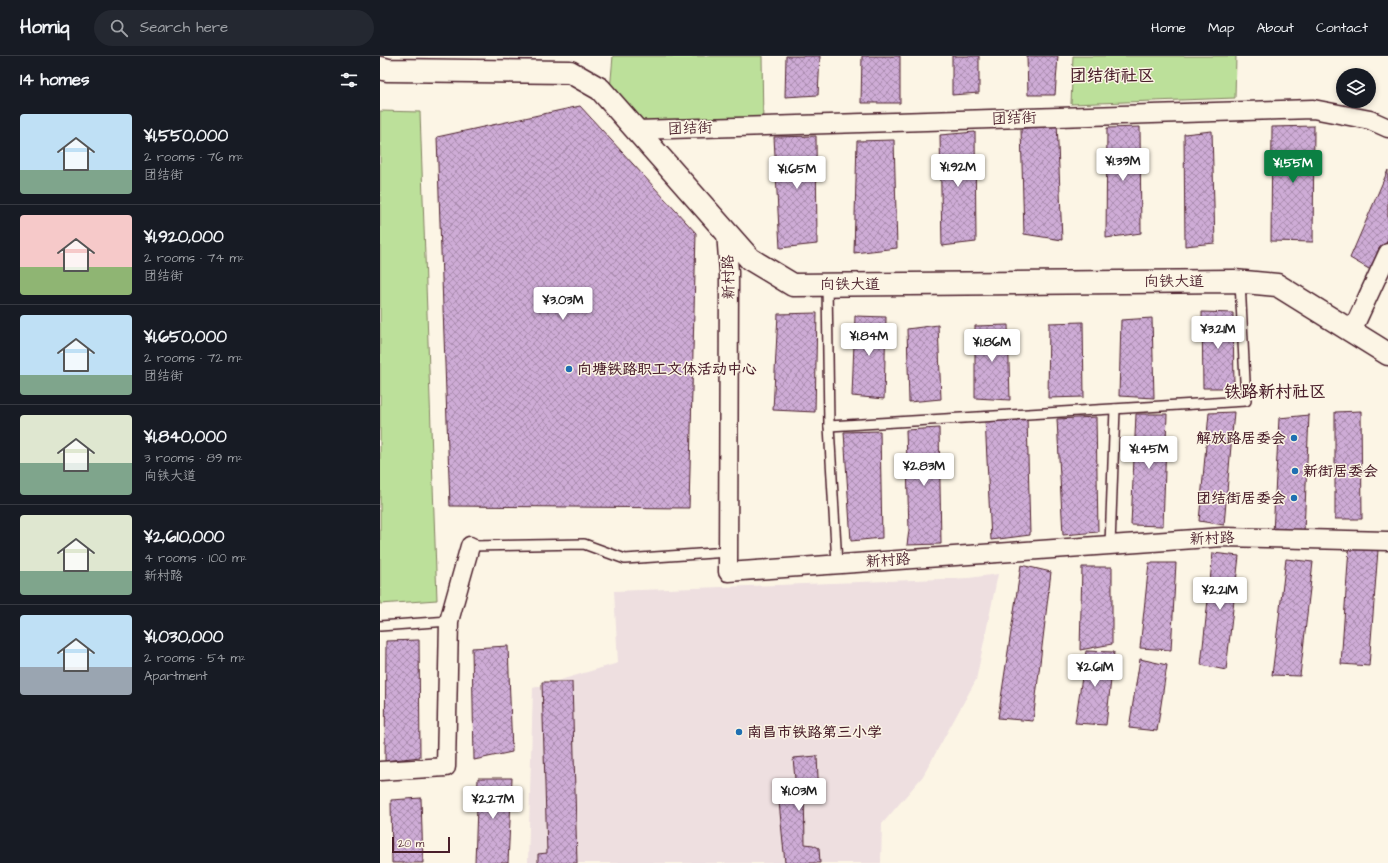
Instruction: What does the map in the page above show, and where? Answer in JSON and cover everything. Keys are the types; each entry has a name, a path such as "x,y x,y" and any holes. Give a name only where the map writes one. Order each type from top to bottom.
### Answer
{"street":[{"name":"向铁大道","path":"380,68 388,70 570,72 600,89 750,259 793,284 1240,282 1277,285 1388,354"},
{"name":"团结街","path":"637,130 1313,108 1370,120 1388,128"},
{"name":"新村路","path":"726,232 728,272 728,572 1223,537 1388,541"},
{"path":"1352,331 1388,253"},
{"path":"380,771 446,767 449,621 470,546"}],"lane":[{"path":"829,426 1246,401 1240,282"},
{"path":"827,284 829,426 837,564"},
{"path":"1110,545 1115,408"},
{"path":"470,546 584,544 625,559 728,552"},
{"path":"380,626 449,621"}],"shaded area":[{"name":"南昌市铁路第三小学","path":"998,574 976,680 923,776 882,824 881,863 528,863 533,688 618,663 614,591 969,578"}],"green space":[{"path":"613,56 762,56 763,126 632,125 609,102"},
{"path":"1073,56 1236,56 1235,98 1071,104"},
{"path":"380,111 420,112 437,600 380,604"}],"building":[{"path":"786,56 820,56 818,95 785,97"},
{"path":"862,56 900,56 900,103 861,103"},
{"path":"952,56 979,56 979,93 952,95"},
{"path":"1027,56 1058,56 1055,95 1028,95"},
{"name":"向塘铁路职工文体活动中心","path":"580,106 696,233 689,508 450,506 437,137"},
{"path":"1057,121 1062,240 1024,234 1021,129"},
{"path":"1314,126 1313,242 1271,241 1272,127"},
{"path":"1140,127 1141,233 1106,238 1107,128"},
{"path":"1212,131 1215,243 1185,246 1184,134"},
{"path":"975,132 976,242 942,246 940,135"},
{"path":"816,136 817,244 780,248 774,137"},
{"path":"894,140 897,248 854,253 857,141"},
{"path":"1388,170 1388,239 1374,272 1350,258"},
{"path":"1202,312 1233,313 1234,388 1203,388"},
{"path":"817,313 815,412 773,410 778,314"},
{"path":"855,316 886,317 884,399 852,396"},
{"path":"1152,318 1154,398 1119,396 1121,320"},
{"path":"1083,322 1084,397 1048,398 1049,323"},
{"path":"938,325 941,399 909,402 907,329"},
{"path":"1008,325 1010,400 975,398 975,326"},
{"path":"1361,411 1362,519 1335,519 1335,412"},
{"path":"1234,412 1224,525 1199,521 1209,413"},
{"path":"1136,414 1167,414 1163,526 1131,525"},
{"path":"1309,415 1304,532 1273,533 1279,418"},
{"path":"1027,417 1030,535 991,540 985,419"},
{"path":"1096,417 1098,532 1063,535 1057,419"},
{"path":"939,428 941,544 907,545 909,530 906,430"},
{"path":"880,431 882,538 851,541 844,432"},
{"path":"1349,548 1378,550 1369,666 1341,664"},
{"path":"1213,553 1239,556 1226,670 1201,665"},
{"path":"1286,559 1313,562 1300,676 1272,675"},
{"path":"1149,563 1176,563 1171,650 1140,648"},
{"path":"1021,565 1051,572 1033,721 998,718"},
{"path":"1082,567 1112,567 1112,644 1080,650"},
{"path":"419,640 420,757 385,761 386,641"},
{"path":"508,646 512,752 474,760 472,648"},
{"path":"1086,651 1114,652 1106,725 1075,723"},
{"path":"1140,659 1167,665 1157,731 1129,728"},
{"path":"542,682 572,682 577,863 538,863 538,854 547,853"},
{"path":"817,756 818,778 823,783 822,789 804,791 805,844 813,845 819,848 820,863 785,863 778,792 786,792 788,786 795,779 793,758"},
{"path":"478,778 512,778 508,863 475,863"},
{"path":"421,798 423,863 392,863 391,800"}],"place":[{"name":"向塘铁路职工文体活动中心","path":"569,369"},
{"name":"解放路居委会","path":"1294,438"},
{"name":"新街居委会","path":"1295,471"},
{"name":"团结街居委会","path":"1294,498"},
{"name":"南昌市铁路第三小学","path":"739,732"}],"district":[{"name":"团结街社区","path":"1112,75"},
{"name":"铁路新村社区","path":"1275,391"}]}
